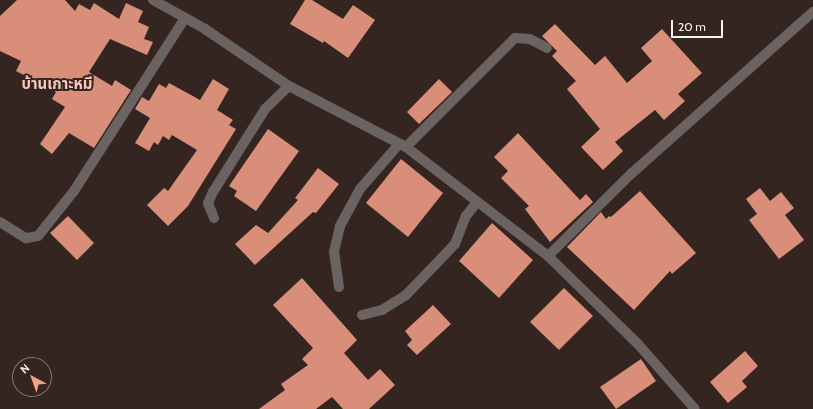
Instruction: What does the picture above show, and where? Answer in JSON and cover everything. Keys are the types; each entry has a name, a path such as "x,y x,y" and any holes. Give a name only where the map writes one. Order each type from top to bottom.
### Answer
{"street":[{"path":"153,0 185,18 289,86 403,145 548,256 638,344 695,409"},
{"path":"548,256 631,174 813,12"},
{"path":"0,222 26,238 38,236 74,190 185,18"},
{"path":"339,287 334,252 340,226 360,189 510,41 521,37 530,38 547,48"},
{"path":"214,218 208,203 213,192 265,109 289,86"},
{"path":"362,316 382,310 406,295 455,244 466,216 477,202"}],"building":[{"path":"17,0 65,0 75,11 79,4 90,10 94,3 119,19 126,3 143,11 138,22 149,27 144,39 153,42 147,55 110,39 89,72 112,86 115,80 131,90 94,148 69,133 52,154 40,144 65,107 52,99 56,92 16,71 21,61 0,51 0,16"},
{"path":"305,0 312,0 343,19 353,5 375,20 348,58 324,41 323,43 290,24"},
{"path":"555,24 595,65 605,56 627,83 652,61 641,48 662,29 702,73 678,94 685,101 664,120 655,110 615,142 623,151 603,170 581,147 600,129 567,89 576,81 552,56 557,51 542,36"},
{"path":"213,79 229,89 217,110 233,120 229,125 236,129 188,206 168,226 147,205 164,188 168,191 197,150 172,135 169,140 163,136 158,145 154,142 149,151 135,143 150,118 135,109 142,97 149,101 159,84 166,88 169,83 200,100"},
{"path":"439,79 452,92 419,124 407,112"},
{"path":"268,129 299,151 256,211 234,196 237,191 229,186"},
{"path":"518,133 580,200 586,194 593,202 550,242 525,209 529,206 501,178 508,171 494,157"},
{"path":"401,159 443,193 408,237 366,203"},
{"path":"318,168 339,184 316,213 313,212 255,265 235,244 256,225 268,233 298,200 295,198"},
{"path":"760,188 770,201 781,192 794,208 785,215 804,240 779,259 749,220 757,214 746,199"},
{"path":"640,191 696,253 672,274 670,271 634,310 567,247 601,212 606,219 609,216 611,217"},
{"path":"68,216 94,243 77,260 50,233"},
{"path":"492,223 533,260 499,298 459,261"},
{"path":"302,278 357,340 344,353 368,380 380,369 395,385 369,409 343,409 332,397 316,409 259,409 285,390 281,384 308,365 302,359 313,348 273,305"},
{"path":"564,288 593,316 559,350 530,322"},
{"path":"433,305 451,324 417,355 407,345 412,340 405,331"},
{"path":"745,351 758,366 742,381 747,387 728,403 710,382"},
{"path":"641,359 656,381 616,409 600,387"}],"district":[{"name":"บ้านเกาะหมี","path":"57,85"}]}
